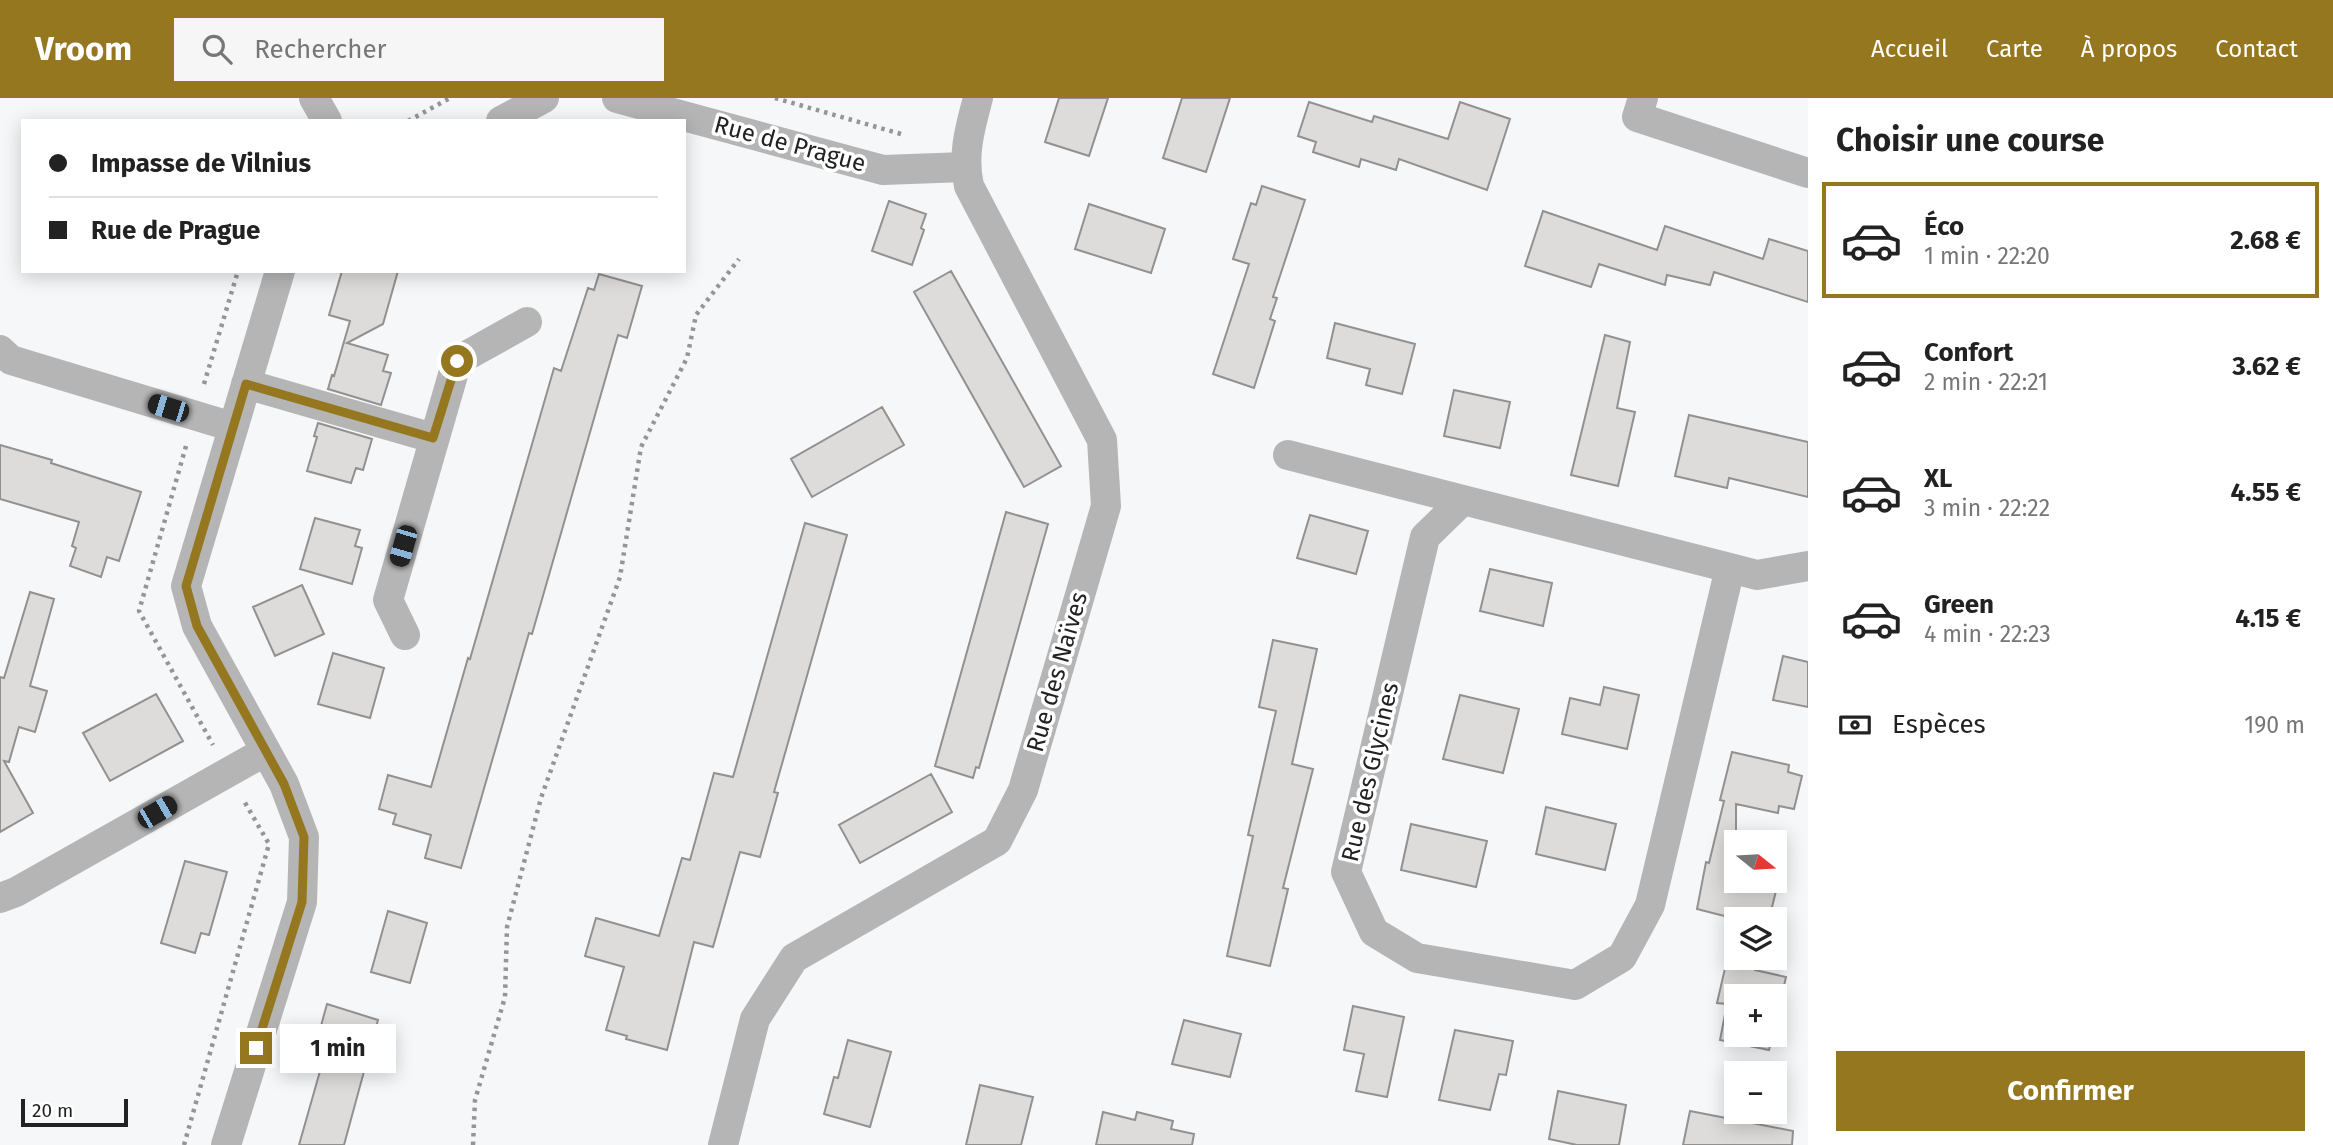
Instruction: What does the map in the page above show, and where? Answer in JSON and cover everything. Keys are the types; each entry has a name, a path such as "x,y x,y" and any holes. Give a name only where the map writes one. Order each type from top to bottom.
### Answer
{"street":[{"path":"314,98 326,119"},
{"path":"505,119 544,98"},
{"name":"Rue de Prague","path":"617,98 883,170 965,167"},
{"name":"Rue des Naïves","path":"723,1145 755,1019 794,958 997,841 1023,790 1105,506 1102,440 970,186 965,167 967,141 978,98"},
{"path":"1643,98 1637,117 1808,173"},
{"path":"226,1145 302,902 304,837 284,784 197,626 186,586 278,273"},
{"path":"405,635 388,600 457,361 527,322"},
{"path":"0,350 10,360 233,427"},
{"path":"246,384 433,438"},
{"path":"1288,455 1757,575 1808,566"},
{"name":"Rue des Glycines","path":"1463,500 1425,537 1346,872 1374,932 1417,958 1575,985 1622,957 1650,905 1730,568"},
{"path":"0,898 16,892 266,751"}],"path":[{"path":"412,119 450,98"},
{"path":"775,98 903,134"},
{"path":"473,1145 475,1100 505,997 507,926 541,798 620,577 640,447 687,358 695,315 739,259"}],"building":[{"path":"1059,98 1108,98 1089,156 1045,142"},
{"path":"1182,98 1230,98 1206,172 1163,158"},
{"path":"1309,102 1372,122 1374,116 1448,139 1460,102 1510,119 1487,190 1399,159 1396,170 1361,159 1359,167 1313,152 1316,142 1298,136"},
{"path":"1262,186 1305,200 1273,297 1277,298 1270,319 1275,321 1254,388 1213,374 1249,264 1233,259 1251,203 1256,205"},
{"path":"889,201 926,214 921,228 924,230 912,265 872,251"},
{"path":"1089,204 1165,229 1151,273 1075,249"},
{"path":"1543,211 1657,250 1665,226 1763,259 1769,239 1808,251 1808,302 1714,272 1710,285 1667,275 1665,285 1599,264 1591,287 1525,266"},
{"path":"951,271 1061,466 1024,487 914,292"},
{"path":"341,273 397,273 383,324 347,343 388,355 383,371 391,373 381,405 328,389 350,321 329,315"},
{"path":"599,274 642,286 627,338 618,335 461,868 425,858 431,835 393,824 396,814 379,809 388,775 431,787 554,368 561,371 588,288 594,290"},
{"path":"1335,323 1415,344 1402,394 1366,385 1370,369 1327,358"},
{"path":"1605,335 1630,342 1617,408 1635,412 1618,486 1571,475"},
{"path":"1454,390 1510,402 1500,448 1444,436"},
{"path":"882,407 904,445 812,497 791,459"},
{"path":"1689,415 1808,442 1808,497 1729,478 1727,488 1675,476"},
{"path":"318,423 372,439 363,470 356,468 351,483 307,471 317,437 314,436"},
{"path":"0,445 52,460 51,463 141,492 119,561 107,557 101,577 70,566 76,548 72,546 79,522 0,499"},
{"path":"1006,512 1048,524 979,768 976,767 973,778 935,766"},
{"path":"1310,515 1368,531 1356,574 1297,558"},
{"path":"315,518 360,530 355,546 362,548 352,584 300,569"},
{"path":"805,523 847,535 774,792 778,793 760,857 740,852 713,947 694,942 667,1050 626,1039 627,1036 606,1030 624,967 585,956 596,918 659,936 682,858 690,860 714,773 733,777"},
{"path":"1490,569 1552,583 1543,626 1480,611"},
{"path":"302,585 324,634 275,656 253,607"},
{"path":"30,592 54,599 30,686 47,691 35,732 19,727 9,762 4,761 33,813 0,832 0,677 4,678"},
{"path":"1273,640 1317,649 1292,764 1313,769 1283,888 1288,889 1270,966 1227,956 1253,836 1248,835 1276,711 1259,707"},
{"path":"333,653 384,668 370,718 318,704"},
{"path":"1783,656 1808,662 1808,707 1773,700"},
{"path":"1604,687 1639,695 1627,749 1562,734 1570,698 1600,705"},
{"path":"156,694 183,741 110,781 83,733"},
{"path":"1460,695 1519,709 1503,773 1443,759"},
{"path":"1732,752 1789,765 1788,772 1802,776 1794,809 1779,806 1778,813 1736,804 1736,830 1724,830 1724,893 1776,893 1772,907 1724,907 1724,916 1697,909 1706,862 1709,863 1724,801 1720,800"},
{"path":"931,774 952,812 860,863 839,825"},
{"path":"1546,807 1616,824 1605,870 1536,854"},
{"path":"1411,824 1487,841 1476,887 1401,870"},
{"path":"185,861 227,872 209,935 201,933 195,953 161,943"},
{"path":"388,911 427,923 410,983 371,972"},
{"path":"1725,970 1755,970 1786,977 1784,984 1724,984 1724,1004 1717,1003"},
{"path":"327,1004 378,1020 344,1145 299,1145 330,1036 319,1033"},
{"path":"1353,1006 1404,1017 1387,1097 1356,1091 1364,1054 1344,1050"},
{"path":"1724,1019 1724,1041 1720,1040"},
{"path":"1184,1020 1241,1034 1230,1077 1172,1064"},
{"path":"1455,1030 1513,1041 1506,1075 1499,1074 1490,1110 1439,1100"},
{"path":"848,1040 891,1052 870,1127 824,1114 834,1077 838,1078"},
{"path":"980,1085 1033,1097 1021,1145 966,1145"},
{"path":"1558,1091 1626,1105 1619,1145 1577,1145 1549,1139"},
{"path":"1690,1111 1724,1118 1724,1124 1757,1124 1793,1131 1792,1145 1683,1145"},
{"path":"1103,1112 1135,1120 1137,1112 1173,1121 1171,1129 1194,1134 1192,1145 1096,1145"}],"route":[{"path":"256,1048 302,902 304,837 284,784 197,626 186,586 246,384 433,438 457,361"}]}
